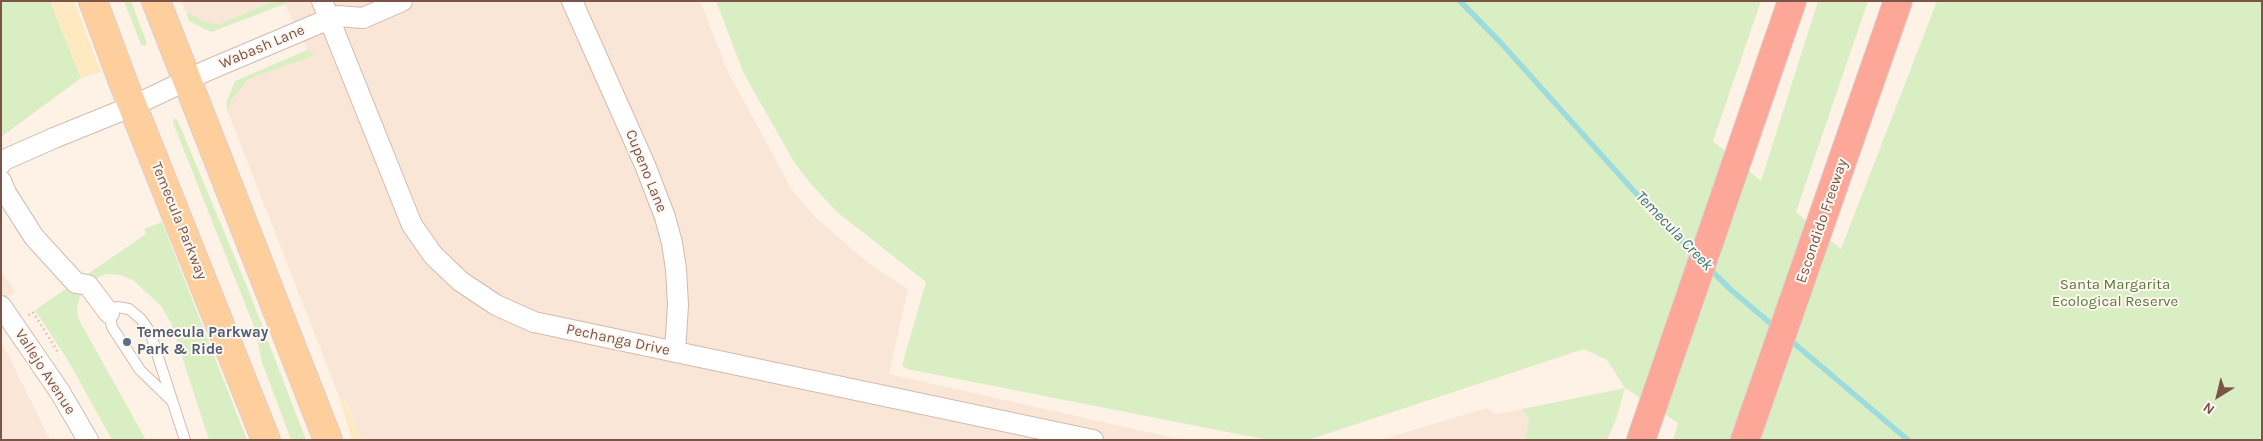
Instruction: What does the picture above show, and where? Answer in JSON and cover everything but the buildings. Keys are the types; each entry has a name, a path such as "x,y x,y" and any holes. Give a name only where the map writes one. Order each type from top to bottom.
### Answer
{"highway":[{"path":"1641,440 1792,1"},
{"name":"Escondido Freeway","path":"1745,440 1898,1"}],"main road":[{"name":"Temecula Parkway","path":"93,1 266,440"},
{"path":"156,1 328,440"}],"street":[{"name":"Wabash Lane","path":"1,164 4,160 54,138 133,106 334,9 363,18 402,1"},
{"name":"Cupeno Lane","path":"572,1 645,165 665,217 676,269 678,305 676,352"},
{"name":"Pechanga Drive","path":"334,9 412,225 434,255 460,281 496,305 534,322 1094,440"},
{"path":"1,181 6,193 34,237 76,283 88,285 109,313"},
{"name":"Vallejo Avenue","path":"1,306 60,392 88,440"}],"lane":[{"path":"172,401 140,370 112,327 109,313 118,306 129,309 141,319 150,332 185,440"}],"shaded area":[{"path":"181,1 273,1 220,24 208,23 186,12"},
{"path":"287,1 700,1 728,72 792,190 816,218 872,266 908,289 889,374 1183,440 361,440 345,400 340,399 228,112 232,99 249,79 314,55 307,50 285,4"},
{"path":"1,271 15,292 1,300"},
{"path":"1,341 31,401 50,440 1,440"},
{"path":"1487,408 1496,414 1522,409 1529,419 1525,440 1380,440"}],"green space":[{"path":"1,1 50,1 81,78 1,137"},
{"path":"124,1 131,1 147,43 145,46 141,45"},
{"path":"273,1 287,1 285,4 211,32 189,21 186,12 208,23 220,24"},
{"name":"Santa Margarita Ecological Reserve","path":"716,1 1761,1 1713,141 1761,181 1818,1 1868,1 1796,212 1841,249 1937,1 2262,1 2262,440 1673,440 1678,423 1625,388 1607,360 1584,349 1308,440 1268,440 907,369 902,365 926,282 837,212 809,182 794,162 744,74"},
{"path":"307,50 315,55 249,79 232,99 228,112 226,103 235,81"},
{"path":"174,118 178,121 250,294 306,440 291,440 262,362 255,329 173,123"},
{"path":"162,222 247,440 209,440 171,323 161,306 134,281 121,275 107,274 97,278 88,285 80,297 77,308 78,318 146,440 112,440 69,362 35,310 146,234 144,229"},
{"path":"1625,388 1616,420 1607,440 1525,440 1529,419 1522,409"}],"sand":[{"path":"50,1 74,1 101,72 81,78"},
{"path":"340,399 344,400 361,440 352,440"}],"waterway":[{"name":"Temecula Creek","path":"1460,1 1501,43 1650,209 1697,256"},
{"name":"Temecula Creek","path":"1709,268 1730,289 1776,328"},
{"name":"Temecula Creek","path":"1789,339 1908,440"}],"place":[{"name":"Temecula Parkway Park & Ride","path":"127,342"}]}
